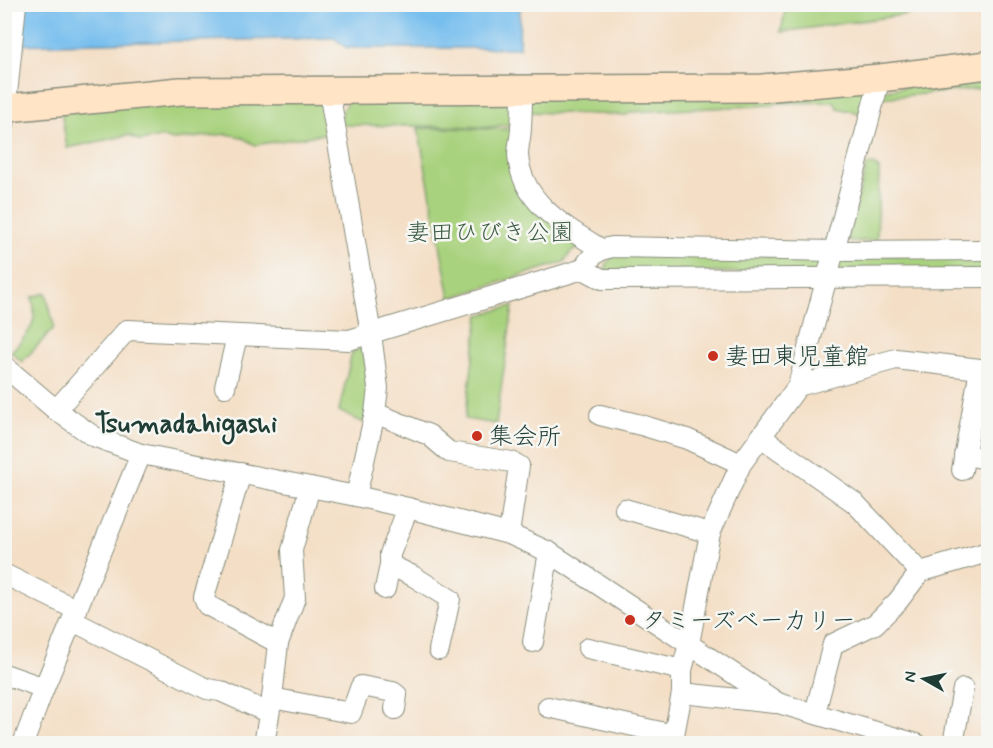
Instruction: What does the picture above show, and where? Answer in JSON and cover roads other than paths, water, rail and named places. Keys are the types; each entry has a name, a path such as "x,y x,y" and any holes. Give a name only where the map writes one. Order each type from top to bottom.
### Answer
{"street":[{"path":"16,4 7,107 180,91 762,88 880,78 988,65"},
{"path":"548,707 674,735 682,693 682,670 711,533 741,464 798,386 880,78"},
{"path":"522,89 522,124 518,155 525,181 540,205 564,226 601,249"},
{"path":"329,91 371,334 378,388 375,413 356,496"},
{"path":"56,410 127,330 349,340 583,269 589,259 601,249 613,247 835,251 988,250"},
{"path":"583,269 602,279 988,277"},
{"path":"225,387 237,336"},
{"path":"798,386 896,359 984,369 963,462 988,459"},
{"path":"4,366 56,410 93,436 141,454 356,496 509,534 549,552 778,703"},
{"path":"375,413 429,435 449,452 512,462 519,466 509,534"},
{"path":"600,415 687,439 741,464"},
{"path":"761,437 855,502 920,572"},
{"path":"23,744 141,454"},
{"path":"241,473 204,597 207,605 278,643"},
{"path":"264,744 278,643 295,598 292,550 310,487"},
{"path":"385,589 390,554 408,508"},
{"path":"635,517 711,533"},
{"path":"533,642 549,552"},
{"path":"815,713 833,644 875,624 898,601 920,572 988,552"},
{"path":"390,565 413,576 450,600 448,627 439,651"},
{"path":"4,574 207,689 271,705 351,713 361,686 393,692 399,700"},
{"path":"600,645 682,670"},
{"path":"4,674 44,688"},
{"path":"953,744 963,689"},
{"path":"682,693 778,703 917,744"}],"water":[{"path":"7,5 520,5 519,48 347,48 334,38 6,45 5,50 5,8"}],"place":[{"name":"妻田東児童館","path":"713,356"},
{"name":"集会所","path":"477,436"},
{"name":"タミーズベーカリー","path":"630,620"}],"district":[{"name":"Tsumadahigashi","path":"186,423"}],"park label":[{"name":"妻田ひびき公園","path":"490,232"}]}
